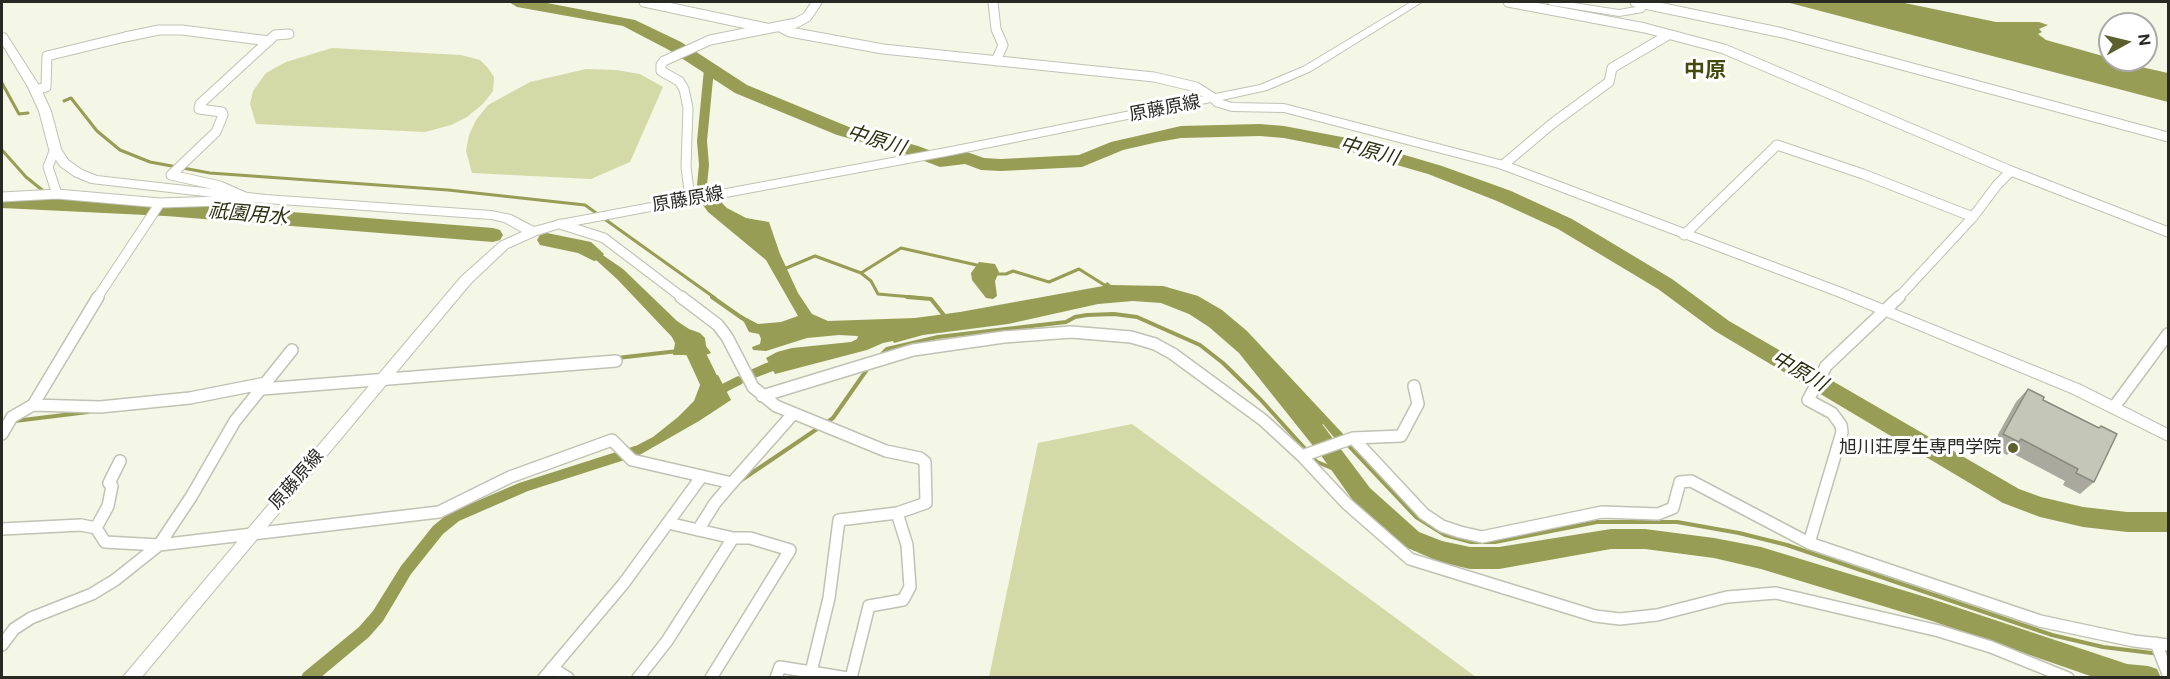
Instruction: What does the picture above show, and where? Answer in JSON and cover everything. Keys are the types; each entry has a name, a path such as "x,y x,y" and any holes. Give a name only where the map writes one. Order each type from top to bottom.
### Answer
{"street":[{"path":"644,2 769,29"},
{"path":"695,198 686,167 688,108 684,89 679,81 662,70 661,65 664,61 711,40 796,23 807,17 817,2"},
{"path":"993,2 996,29 1004,45 996,61"},
{"name":"原藤原線","path":"130,678 484,261 504,245 533,231 608,214 951,151 1263,88 1292,77 1417,2"},
{"path":"1508,2 1645,28 1724,49 2011,171 2169,232"},
{"path":"1551,2 1619,13 1639,10 1642,2 1783,33 2169,137"},
{"path":"780,27 790,32 883,49 1154,77 1196,87 1219,104 1232,108 1284,108 1503,165 1683,235 1813,282 2114,407 2169,435"},
{"path":"36,90 46,87 47,56 125,37 159,30 182,30 269,41"},
{"path":"247,198 220,186 171,175 216,132 223,115 222,112 199,109 200,104 275,36 289,34"},
{"path":"1503,165 1553,123 1610,82 1612,68 1668,35"},
{"path":"2,36 36,90 45,111 55,149 64,163 78,173 95,180 247,198 491,215 507,218 533,231"},
{"path":"1683,235 1777,145 1872,177 1973,217"},
{"path":"55,149 48,168 55,194"},
{"path":"1809,543 1842,432 1841,425 1832,413 1808,400 1826,366 1886,312 1973,217 1996,185 2011,171"},
{"path":"2,197 55,194 158,207 266,199"},
{"path":"2,434 6,420 33,405 110,277 158,207"},
{"path":"560,224 604,238 718,325 727,337 753,387 776,406 886,451 920,458 925,462 926,503 897,513 839,520 829,598 811,672"},
{"path":"762,396 913,350 1004,337 1071,332 1110,334 1155,345 1173,354 1263,420 1305,454 1346,503 1410,559 1595,616 1620,619 1657,615 1727,597 1776,593 1939,631 1992,647 2068,678"},
{"path":"2114,407 2169,333"},
{"path":"2,645 14,629 31,618 92,594 115,580 159,545 234,421 292,351"},
{"path":"33,405 100,407 190,398 264,386 382,380 616,361"},
{"path":"1305,454 1350,439 1401,436 1418,404 1414,386"},
{"path":"698,530 715,503 792,414"},
{"path":"1350,439 1424,514 1442,526 1460,532 1482,537 1602,512 1658,514 1672,508 1680,482 1691,481 1809,543 2040,621 2161,646 2169,674"},
{"path":"2,529 81,525 96,528 105,542 159,545 439,512 510,477 612,440 626,455 732,483"},
{"path":"96,528 108,506 112,486 109,483 120,461"},
{"path":"568,678 548,673 624,583 702,476"},
{"path":"776,678 780,667 850,678 869,606 903,600 910,587 907,545 897,513"},
{"path":"668,523 733,538 750,538 790,550 711,678"},
{"path":"638,678 667,641 733,538"}],"shaded area":[{"path":"1786,2 1900,2 1996,22 2039,22 2048,25 2039,29 2042,32 2038,34 2046,40 2098,55 2098,72 2158,71 2168,73 2168,102"},
{"path":"332,48 461,55 480,60 494,77 493,91 483,104 467,117 451,125 425,132 256,124 250,104 253,91 266,73 286,62"},
{"path":"586,69 640,74 663,87 630,162 591,179 472,173 466,151 469,135 476,120 488,105 530,82"},
{"path":"717,198 727,208 746,218 769,222 780,254 798,293 812,314 828,321 915,318 960,312 1103,286 1107,282 1111,285 1163,286 1198,296 1222,310 1247,331 1345,436 1336,440 1323,424 1319,425 1319,429 1330,442 1314,447 1239,353 1209,327 1189,314 1161,303 1133,301 1098,304 1008,324 923,335 894,343 893,341 883,343 867,350 775,374 766,358 777,352 792,348 851,342 858,336 807,338 766,351 753,350 752,347 760,344 759,334 749,332 744,322 738,317 741,315 758,324 781,322 798,316 766,260 708,212 700,201"},
{"path":"571,241 588,245 623,269 677,321 700,333 705,338 706,346 711,353 696,359 686,355 673,355 675,343 672,337 596,260 581,252 564,249"},
{"path":"979,262 995,264 999,272 995,281 997,296 993,299 986,298 972,280 971,273"},
{"path":"718,375 731,400 636,457 628,450 653,437 678,417 694,401 702,380"},
{"path":"1132,424 1476,677 989,677 1038,443"}],"building":[{"path":"2028,389 2044,397 2043,400 2099,428 2101,426 2117,434 2094,482 2076,473 2078,469 2021,439 2019,442 2003,434"}],"waterway":[{"name":"中原川","path":"517,2 629,23 675,46 741,89 843,131 912,150 940,161 967,158 981,164 1001,165 1082,161 1117,146 1158,136 1181,132 1260,130 1284,132 1347,144 1435,170 1504,196 1565,224 1665,284 1722,326 2011,496 2040,507 2083,517 2127,522 2168,522"},
{"path":"709,69 702,141 704,165 702,185 715,205"},
{"path":"2,83 19,114 28,113"},
{"path":"64,101 71,98 97,131 120,150 150,162 210,173 448,190 585,205 715,298"},
{"path":"2,150 26,177 46,193"},
{"name":"祇園用水","path":"52,197 62,203"},
{"name":"祇園用水","path":"2,202 166,209 493,235"},
{"name":"祇園用水","path":"547,240 584,247 594,254"},
{"path":"861,273 901,248 981,266"},
{"path":"784,269 815,256 861,273"},
{"path":"995,274 1006,274 1013,271 1049,282 1079,269 1106,286"},
{"path":"861,273 871,281 878,294 923,298"},
{"path":"712,297 742,318"},
{"path":"907,297 931,299 947,319"},
{"path":"882,354 887,349 938,337 1066,322 1075,317 1087,315 1114,314 1137,317 1200,345 1223,363 1261,400 1317,462 1346,474"},
{"name":"祇園用水","path":"682,337 694,349 716,396"},
{"path":"617,358 678,351"},
{"path":"752,374 785,362"},
{"path":"826,423 833,418 868,368"},
{"path":"713,398 724,388 738,381"},
{"path":"15,421 88,412"},
{"path":"740,481 817,429"},
{"path":"1314,430 1362,495 1411,539 1440,551 1470,558 1499,558 1611,539 1645,539 1714,548 1761,558 1932,610 2127,676 2148,678"},
{"path":"1346,443 1416,517 1445,535 1471,542 1495,542 1597,522 1677,522 1739,533 1787,545 2052,635 2103,647 2168,655"},
{"path":"308,678 364,632 378,616 406,570 438,530 454,517 524,487 635,451"}],"place":[{"name":"旭川荘厚生専門学院","path":"2013,448"}],"district":[{"name":"中原","path":"1705,71"}]}
